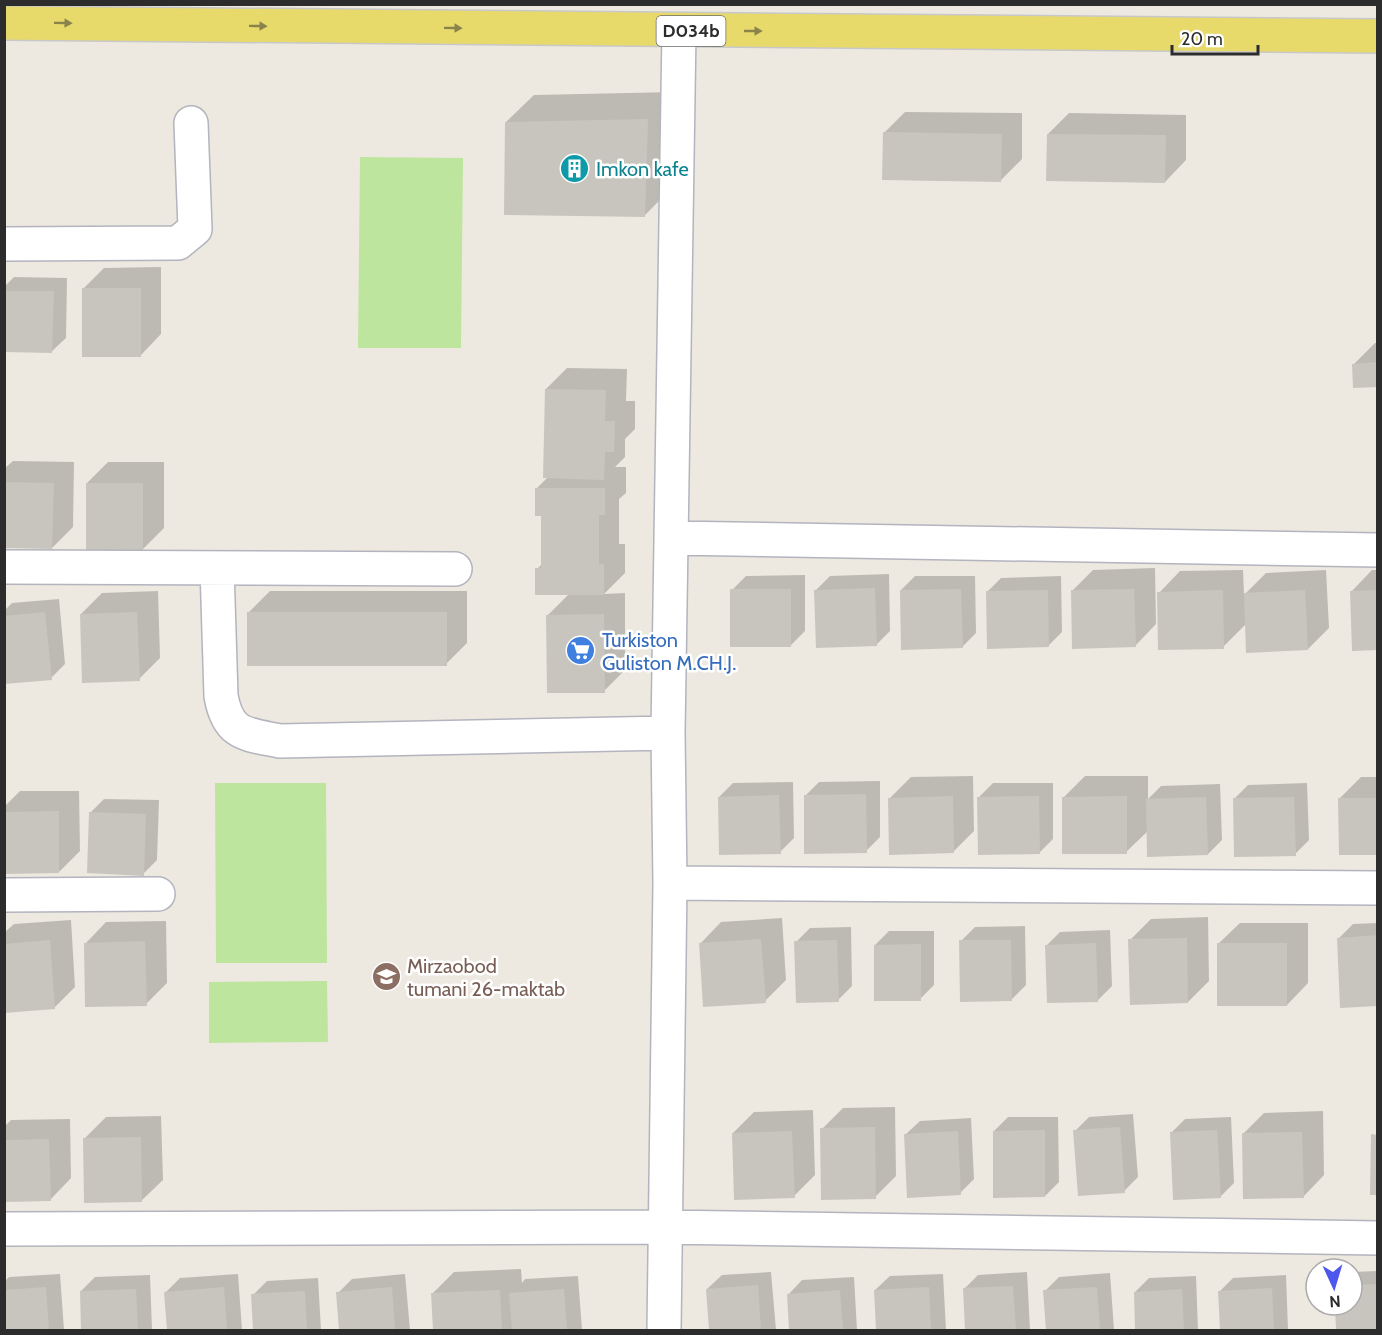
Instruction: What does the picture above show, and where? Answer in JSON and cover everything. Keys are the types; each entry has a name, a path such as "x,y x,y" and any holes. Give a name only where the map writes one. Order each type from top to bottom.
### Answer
{"main road":[{"name":"D034b","path":"4,23 1377,36"}],"street":[{"path":"664,1330 670,883 668,733 679,31"},
{"path":"4,244 178,243 195,229 191,123"},
{"path":"672,538 1377,550"},
{"path":"4,567 455,569"},
{"path":"218,568 221,696 224,716 242,733 280,741 668,733"},
{"path":"670,883 1377,888"},
{"path":"4,895 158,894"},
{"path":"4,1229 664,1227 1377,1238"}],"green space":[{"path":"360,157 463,158 461,348 358,348"},
{"path":"215,783 326,783 327,963 216,963"},
{"path":"327,981 328,1042 209,1043 209,982"}],"building":[{"name":"Imkon kafe","path":"648,119 645,217 504,215 505,122"},
{"path":"883,132 1002,134 1001,182 882,180"},
{"path":"1047,134 1166,135 1165,183 1046,181"},
{"path":"82,288 141,288 141,357 82,357"},
{"path":"4,291 54,291 52,353 4,352"},
{"path":"1378,362 1378,387 1353,388 1352,364"},
{"path":"545,389 606,390 605,421 615,421 614,452 605,452 604,480 543,478"},
{"path":"4,482 54,483 52,549 4,548"},
{"path":"86,483 143,483 143,551 86,551"},
{"path":"535,488 605,488 605,515 599,515 599,564 604,564 604,595 535,595 535,568 541,568 541,516 535,516"},
{"path":"875,588 877,646 816,648 814,590"},
{"path":"730,589 791,589 791,647 730,647"},
{"path":"961,589 963,648 901,650 900,590"},
{"path":"1134,589 1136,647 1072,649 1071,590"},
{"path":"1048,590 1049,647 987,649 986,591"},
{"path":"1223,590 1224,649 1158,650 1157,592"},
{"path":"1305,590 1308,650 1246,653 1244,593"},
{"path":"1378,590 1378,650 1352,651 1350,591"},
{"path":"45,612 52,680 4,684 4,616"},
{"path":"137,612 140,681 82,683 80,614"},
{"path":"247,612 447,612 447,666 247,666"},
{"path":"604,614 605,693 547,693 546,615"},
{"path":"866,794 867,853 804,854 804,795"},
{"path":"779,795 781,854 719,855 718,797"},
{"path":"953,796 954,853 889,855 888,798"},
{"path":"1039,796 1040,854 978,855 977,797"},
{"path":"1127,796 1127,854 1062,854 1062,797"},
{"path":"1206,797 1208,855 1147,857 1146,799"},
{"path":"1294,797 1296,856 1234,857 1233,798"},
{"path":"1338,798 1378,798 1378,855 1339,855"},
{"path":"59,811 59,873 4,874 4,812"},
{"path":"89,812 146,814 144,876 87,873"},
{"path":"1378,935 1378,1006 1340,1008 1337,938"},
{"path":"1187,938 1188,1003 1130,1005 1128,939"},
{"path":"761,939 766,1003 703,1007 699,943"},
{"path":"50,940 55,1009 4,1013 4,944"},
{"path":"837,940 839,1002 796,1003 794,941"},
{"path":"959,940 1011,940 1012,1001 960,1002"},
{"path":"145,941 147,1006 85,1007 84,943"},
{"path":"1096,943 1098,1002 1047,1003 1045,945"},
{"path":"1217,943 1287,943 1287,1006 1217,1006"},
{"path":"921,944 921,1001 874,1001 874,945"},
{"path":"875,1127 876,1199 821,1200 820,1128"},
{"path":"1120,1127 1125,1193 1078,1196 1073,1130"},
{"path":"1045,1130 1045,1197 993,1198 993,1131"},
{"path":"1217,1130 1221,1198 1173,1200 1170,1132"},
{"path":"792,1131 795,1198 734,1200 732,1133"},
{"path":"958,1131 961,1195 907,1198 904,1134"},
{"path":"1302,1132 1304,1198 1243,1199 1242,1133"},
{"path":"1371,1134 1378,1135 1378,1195 1370,1195"},
{"path":"141,1137 142,1202 84,1203 83,1138"},
{"path":"49,1139 51,1201 4,1202 4,1140"},
{"path":"1378,1284 1378,1330 1336,1330 1335,1317 1364,1317 1364,1285"},
{"path":"758,1285 761,1330 709,1330 706,1289"},
{"path":"1013,1286 1016,1330 965,1330 963,1288"},
{"path":"46,1287 49,1330 4,1330 4,1290"},
{"path":"224,1287 227,1330 167,1330 164,1292"},
{"path":"392,1287 395,1330 339,1330 336,1292"},
{"path":"929,1287 931,1330 876,1330 874,1290"},
{"path":"1097,1287 1100,1330 1046,1330 1043,1290"},
{"path":"1272,1288 1274,1330 1220,1330 1218,1291"},
{"path":"136,1289 138,1330 81,1330 80,1291"},
{"path":"564,1289 567,1330 512,1330 509,1293"},
{"path":"1182,1289 1184,1330 1135,1330 1134,1292"},
{"path":"500,1290 502,1330 433,1330 431,1293"},
{"path":"840,1290 843,1330 789,1330 787,1294"},
{"path":"305,1291 307,1330 253,1330 251,1294"}],"place":[{"name":"Imkon kafe","path":"575,169"},
{"name":"Turkiston Guliston M.CH.J.","path":"581,651"},
{"name":"Mirzaobod tumani 26-maktab","path":"386,977"}]}
